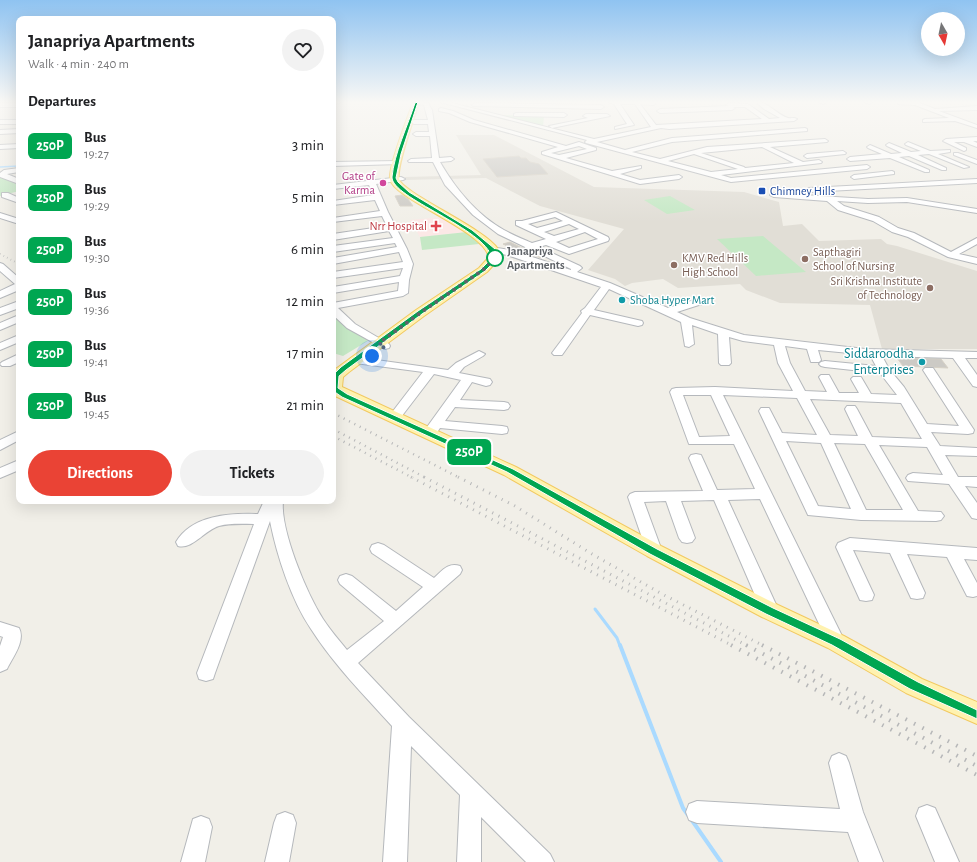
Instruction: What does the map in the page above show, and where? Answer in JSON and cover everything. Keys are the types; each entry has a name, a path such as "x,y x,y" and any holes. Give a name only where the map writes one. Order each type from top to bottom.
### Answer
{"main road":[{"path":"336,379 344,378 360,361 494,267 503,254 494,244 464,221 401,184 397,174 400,154 405,142"},
{"path":"397,174 401,168 408,142"},
{"path":"336,390 394,418 433,429 654,551 770,611 836,642 914,686 977,713"}],"street":[{"path":"433,142 436,160 444,177 476,213 501,232 577,268 570,273"},
{"path":"549,142 566,147"},
{"path":"589,142 731,180 867,167"},
{"path":"642,142 645,147"},
{"path":"622,152 663,142"},
{"path":"695,142 708,149"},
{"path":"678,147 716,142"},
{"path":"757,142 800,164 840,180 895,172 884,164 856,152"},
{"path":"659,162 708,149 806,142"},
{"path":"949,142 977,155"},
{"path":"560,157 594,149 579,144 544,153 643,182 679,178"},
{"path":"604,147 618,144"},
{"path":"908,144 966,167"},
{"path":"931,144 977,162"},
{"path":"889,145 944,169"},
{"path":"0,147 16,146"},
{"path":"775,151 818,147"},
{"path":"870,147 927,171"},
{"path":"707,174 948,151"},
{"path":"640,157 655,153"},
{"path":"694,153 766,176"},
{"path":"772,159 843,153"},
{"path":"673,158 728,171"},
{"path":"412,161 452,159"},
{"path":"577,163 591,160"},
{"path":"729,163 743,162"},
{"path":"0,165 16,167"},
{"path":"336,167 397,174"},
{"path":"613,174 639,167"},
{"path":"16,168 6,171 2,175 16,181"},
{"path":"582,171 594,168"},
{"path":"631,179 656,172"},
{"path":"336,186 372,182 397,174"},
{"path":"336,185 397,174"},
{"path":"10,178 16,177"},
{"path":"786,196 786,193 790,191 977,181"},
{"path":"336,306 403,293 404,278 408,264 399,240 377,197 372,182"},
{"path":"5,195 16,200"},
{"path":"774,195 868,201 907,200 977,211"},
{"path":"336,203 377,197"},
{"path":"828,198 841,208 876,220 895,230 911,235 951,255 977,261"},
{"path":"0,214 16,212"},
{"path":"336,220 385,213"},
{"path":"0,214 16,221"},
{"path":"569,252 605,239 556,214 517,222 537,231 569,252 579,256"},
{"path":"537,231 571,221"},
{"path":"336,237 393,228"},
{"path":"503,254 551,241 587,229"},
{"path":"336,249 399,240"},
{"path":"951,255 977,241"},
{"path":"336,260 403,249"},
{"path":"503,254 607,285 686,320 743,338 874,352 977,355"},
{"path":"336,275 408,264"},
{"path":"0,266 16,285"},
{"path":"336,289 404,278"},
{"path":"0,283 16,287"},
{"path":"558,353 586,311 607,285"},
{"path":"0,295 16,288"},
{"path":"667,312 698,302"},
{"path":"0,312 16,305"},
{"path":"336,310 351,326 382,345"},
{"path":"586,311 638,323"},
{"path":"0,327 16,319"},
{"path":"686,320 689,344"},
{"path":"724,332 723,339 725,363"},
{"path":"0,347 16,339"},
{"path":"780,342 784,363 825,438 861,514"},
{"path":"812,346 820,362 884,370"},
{"path":"874,352 884,370 898,387 953,480 976,512"},
{"path":"451,374 460,365 479,354"},
{"path":"956,354 977,383"},
{"path":"6,364 16,359"},
{"path":"360,361 431,370 486,382"},
{"path":"394,418 431,370"},
{"path":"921,428 968,430 929,370"},
{"path":"825,377 835,396"},
{"path":"433,429 469,378"},
{"path":"857,379 867,398"},
{"path":"715,391 836,642"},
{"path":"738,440 694,441 676,392 715,391 905,400"},
{"path":"451,403 504,406"},
{"path":"851,409 914,516"},
{"path":"765,411 813,510 861,514 936,516"},
{"path":"433,429 502,430"},
{"path":"0,446 16,437"},
{"path":"778,437 868,440 977,452"},
{"path":"696,458 770,611"},
{"path":"0,474 16,466"},
{"path":"913,478 977,482"},
{"path":"654,551 635,498 765,494"},
{"path":"672,497 687,538"},
{"path":"206,673 262,519 270,504"},
{"path":"276,504 275,509 282,543 302,595 317,624 346,662 402,723 542,862"},
{"path":"184,542 208,523 240,518 262,519"},
{"path":"866,595 844,546 850,544 977,554"},
{"path":"896,548 917,592"},
{"path":"378,549 434,587"},
{"path":"952,552 973,591"},
{"path":"346,662 396,621 454,570"},
{"path":"346,580 396,621"},
{"path":"0,629 13,633 11,643 0,664"},
{"path":"395,862 402,723"},
{"path":"839,763 856,821 871,862"},
{"path":"469,862 471,792"},
{"path":"697,812 856,821"},
{"path":"927,816 947,862"},
{"path":"277,862 285,823"},
{"path":"193,862 202,827"}],"shaded area":[{"path":"461,142 508,142 594,187 744,192 779,202 783,226 802,224 819,241 881,239 887,244 977,271 977,349 882,349 870,305 780,303 746,290 740,284 678,288 663,279 632,283 625,286 615,279 588,270 624,229 540,206 486,178 405,180 405,177 481,175"},
{"name":"Nrr Hospital","path":"444,217 467,232 420,237 410,220"}],"green space":[{"path":"0,176 16,183 16,192 0,196"},
{"path":"670,196 695,210 667,214 644,200"},
{"path":"467,232 479,244 422,250 420,237"},
{"path":"763,236 806,272 756,276 717,239"},
{"path":"336,315 371,339 343,356 336,354"}],"building":[{"path":"519,156 521,158 526,158 530,162 539,164 548,174 497,177 483,159"},
{"path":"402,195 408,199 413,206 400,206 395,196"},
{"path":"510,242 542,258 515,250 503,244"},
{"name":"Siddaroodha Enterprises","path":"897,358 941,359 948,368 903,366"}],"waterway":[{"path":"0,167 16,166"},
{"path":"595,609 617,638 620,646"},
{"path":"620,645 683,808 688,815"},
{"path":"691,819 721,862"}],"railway":[{"path":"0,254 16,262"},
{"path":"336,415 460,478"},
{"path":"336,431 426,478"},
{"path":"336,438 413,478"},
{"path":"411,477 733,646"},
{"path":"424,477 748,646"},
{"path":"458,477 515,506 592,554 662,594 764,646"},
{"path":"731,645 977,775"},
{"path":"746,645 977,766"},
{"path":"762,645 977,756"}],"bus line":[{"name":"250P","path":"336,376 344,368 420,313 483,270 495,258 493,250 470,231 400,188 396,183 394,178 404,142"},
{"name":"250P","path":"336,390 510,471 654,551 770,611 836,642 914,686 977,713"}],"place":[{"name":"Gate of Karma","path":"383,183"},
{"name":"Chimney Hills","path":"762,191"},
{"name":"Nrr Hospital","path":"436,226"},
{"name":"Janapriya Apartments","path":"495,258"},
{"name":"Sapthagiri School of Nursing","path":"805,259"},
{"name":"KMV Red Hills High School","path":"674,265"},
{"name":"Sri Krishna Institute of Technology","path":"930,288"},
{"name":"Shoba Hyper Mart","path":"622,300"},
{"name":"Siddaroodha Enterprises","path":"922,362"}],"route":[{"path":"372,356 385,346 379,343 483,270 495,258"}]}
